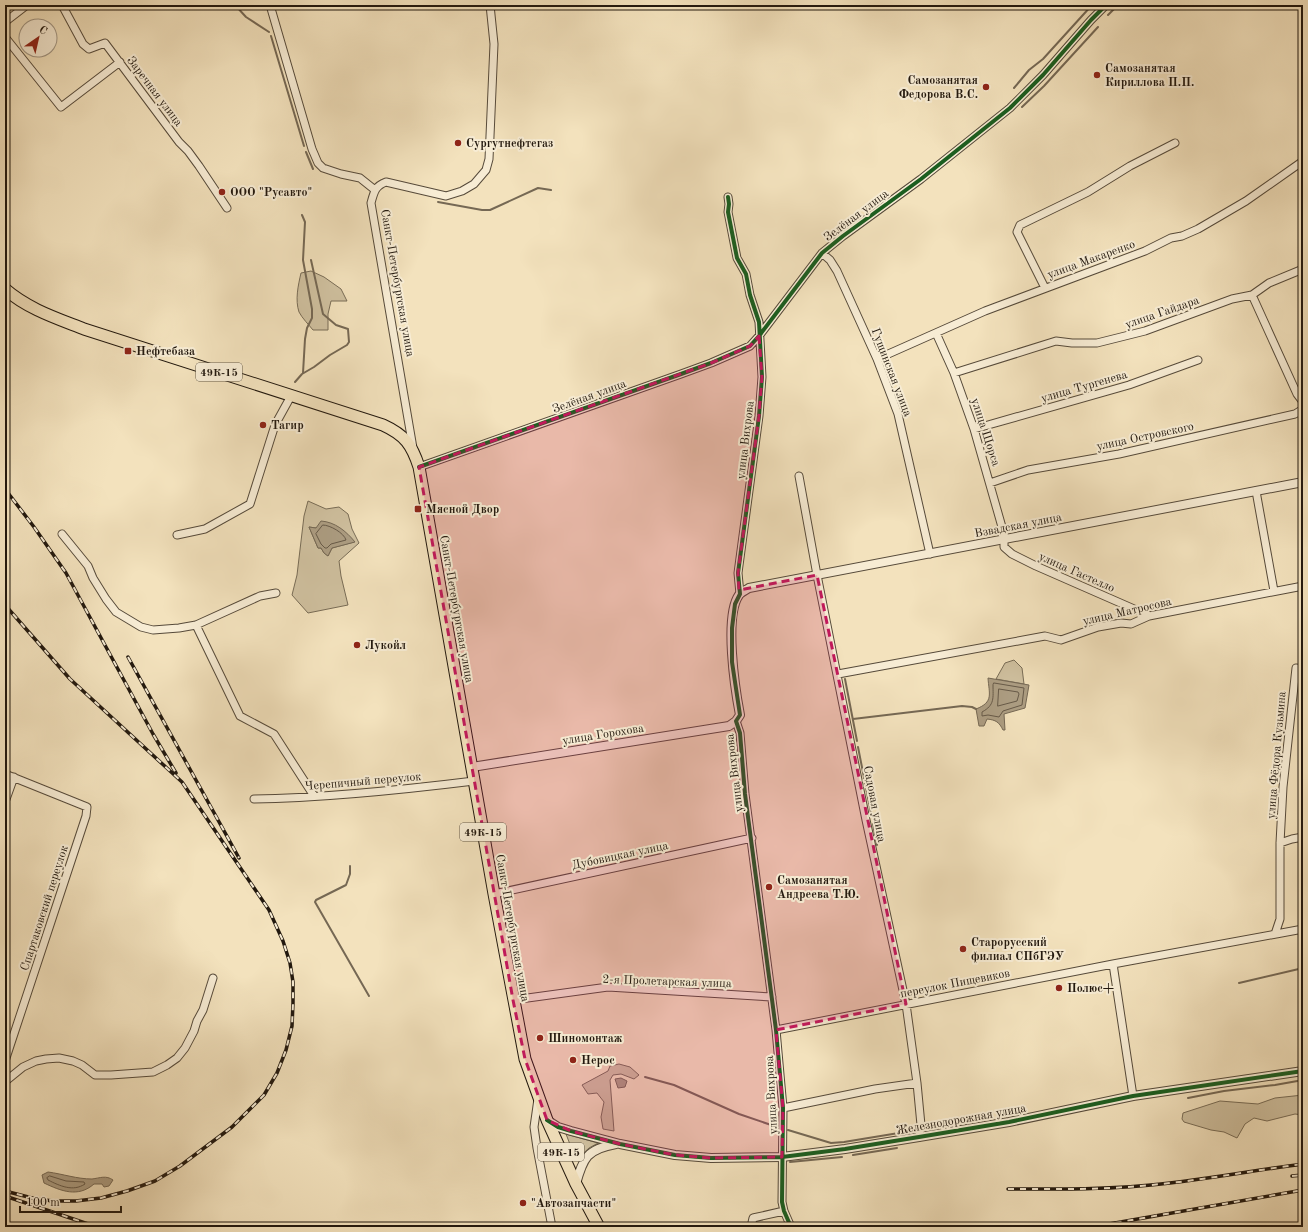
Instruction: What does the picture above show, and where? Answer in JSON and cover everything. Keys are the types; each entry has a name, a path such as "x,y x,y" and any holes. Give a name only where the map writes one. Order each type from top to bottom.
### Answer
{"main road":[{"name":"49К-15","path":"5,290 40,312 59,320 394,430 406,439 414,452 419,467"},
{"name":"Санкт-Петербургская улица","path":"419,467 513,1000 525,1059 538,1097"},
{"name":"49К-15","path":"538,1097 576,1184 598,1226"}],"street":[{"path":"5,22 27,5"},
{"name":"Заречная улица","path":"62,5 83,44 89,49 105,43 179,142 188,151 227,208"},
{"path":"270,5 312,149 318,163 323,168 360,178 375,190 379,185 386,182 446,196 462,191 474,184 486,170 489,159 494,44 490,5"},
{"name":"Зелёная улица","path":"419,467 711,363 750,346 822,253 921,179 1010,108 1043,75 1106,5"},
{"path":"5,37 61,107 120,62"},
{"path":"1045,288 1017,232 1020,225 1088,192 1130,166 1175,143"},
{"name":"улица Макаренко","path":"877,359 962,320 1145,252 1171,238 1182,236 1198,229 1246,201 1303,161"},
{"name":"Санкт-Петербургская улица","path":"375,190 371,203 414,452"},
{"name":"улица Вихрова","path":"728,197 728,212 737,258 746,274 750,296 759,322 762,377 759,416 738,573 740,594 735,604 732,628 732,662 740,715 736,721 740,733 745,794 752,838 776,1030 784,1134 782,1157 782,1202 791,1227"},
{"name":"Гущинская улица","path":"822,253 830,260 837,271 877,359 898,414 930,554"},
{"name":"улица Гайдара","path":"954,373 1056,341 1072,343 1097,343 1144,331 1232,299 1252,295 1269,283 1303,268"},
{"path":"1252,295 1300,392 1303,402"},
{"name":"улица Щорса","path":"936,333 954,373 974,429 1004,534 1004,540"},
{"name":"улица Тургенева","path":"974,429 1129,385 1198,360"},
{"path":"177,535 205,528 250,504 275,425 291,396"},
{"name":"улица Островского","path":"990,483 1028,470 1119,454 1295,414 1303,409"},
{"name":"Садовая улица","path":"799,476 817,575 866,820 906,1004 917,1083 921,1125 919,1137"},
{"name":"Взвадская улица","path":"740,594 749,588 1303,482"},
{"path":"1256,491 1274,591"},
{"path":"62,534 88,566 96,584 116,612 141,627 153,630 196,625 260,596 276,593"},
{"name":"улица Гастелло","path":"1004,540 1004,547 1012,554 1149,616"},
{"name":"улица Матросова","path":"838,674 1045,636 1061,640 1098,627 1121,623 1131,624 1149,616 1303,586"},
{"path":"196,625 240,716 274,734 314,796"},
{"name":"улица Фёдора Кузьмина","path":"1275,934 1280,919 1280,844 1283,787 1299,668"},
{"name":"улица Горохова","path":"472,767 729,726 736,721"},
{"path":"5,774 14,777 5,802"},
{"name":"Спартаковский переулок","path":"5,1061 86,816 87,806 14,777"},
{"name":"Черепичный переулок","path":"254,799 390,791 474,781"},
{"path":"1280,844 1292,839 1303,837"},
{"name":"Дубовицкая улица","path":"494,894 752,838"},
{"name":"переулок Пищевиков","path":"776,1030 1113,964 1303,930"},
{"path":"1113,964 1133,1096"},
{"path":"5,1080 36,1061 59,1058 73,1061 95,1074 139,1074 158,1070 177,1058 185,1048 194,1031 196,1021 203,1010 213,978"},
{"name":"2-я Пролетарская улица","path":"513,1000 608,987 772,997"},
{"name":"Железнодорожная улица","path":"547,1120 558,1127 572,1131 620,1144 675,1155 711,1158 782,1157 845,1149 1009,1122 1133,1096 1303,1071"},
{"path":"783,1108 875,1089 917,1083"},
{"name":"Санкт-Петербургская улица","path":"538,1097 534,1128 552,1227"},
{"path":"576,1184 580,1166 584,1159 593,1151 605,1146 620,1144"},
{"path":"752,1227 753,1218 784,1211"}],"highlighted area":[{"path":"759,336 762,377 759,416 738,573 739,590 817,575 906,1004 776,1030 783,1108 782,1157 711,1158 675,1155 620,1144 571,1131 547,1120 525,1059 513,1000 419,467 711,363 750,346"}],"shaded area":[{"path":"311,271 324,277 341,289 347,301 331,301 328,314 328,330 313,330 299,312 297,298 301,273"},
{"path":"308,501 326,509 339,507 348,514 352,529 359,543 339,561 348,605 308,613 292,595 297,575 304,516","holes":["309,527 316,528 354,542 332,548 328,556 321,548 318,548"]},
{"path":"1014,660 1022,668 1024,684 996,679 1005,663"},
{"path":"619,1064 630,1067 639,1075 634,1079 621,1074 613,1075 610,1080 614,1131 603,1129 601,1117 604,1102 597,1093 588,1094 582,1085 608,1071 610,1066"},
{"path":"1303,1095 1303,1115 1295,1114 1267,1121 1254,1118 1245,1124 1237,1138 1224,1132 1211,1130 1184,1122 1182,1119 1183,1113 1220,1101 1258,1104 1275,1098"},
{"path":"566,1134 598,1143 589,1148 576,1160"}],"water":[{"path":"321,521 331,523 340,528 355,542 332,548 328,556 321,548 318,548 309,527 316,528"},
{"path":"988,678 1029,685 1025,708 1004,714 1005,730 1003,730 997,722 990,719 987,719 984,726 979,726 976,709 988,700"},
{"path":"621,1078 627,1081 625,1087 618,1088 615,1079"},
{"path":"48,1172 92,1179 105,1177 113,1180 109,1186 104,1187 102,1184 94,1184 82,1191 69,1192 44,1183 42,1175"}],"waterway":[{"path":"235,5 246,17 269,32"},
{"path":"1014,88 1029,70 1043,59 1092,5"},
{"path":"1108,15 1118,5"},
{"path":"1022,107 1044,86 1098,27"},
{"path":"271,36 304,146"},
{"path":"306,152 313,169"},
{"path":"438,202 482,210 490,210 538,188 551,190"},
{"path":"302,215 305,222 303,260 312,309 312,318 307,328 305,339 303,373"},
{"path":"295,382 302,374 347,345 349,342 348,329 336,325 323,314 311,260"},
{"path":"845,679 857,741"},
{"path":"853,719 962,706 976,709"},
{"path":"858,747 871,813"},
{"path":"873,824 877,845"},
{"path":"350,866 350,874 346,885 316,900 315,902 369,996"},
{"path":"1239,983 1303,968"},
{"path":"645,1077 674,1085 739,1114 780,1128"},
{"path":"1188,1098 1224,1091 1303,1080"},
{"path":"788,1130 831,1143 917,1130"},
{"path":"853,1155 897,1148"},
{"path":"790,1162 842,1157"}],"railway":[{"path":"5,489 66,573 153,734 176,773"},
{"path":"5,605 70,679 182,782 269,910 283,941 290,963 293,982 292,1026 286,1050 277,1073 264,1095 232,1127 180,1166 155,1181 101,1198 76,1201 54,1201 36,1199 5,1191"},
{"path":"128,657 239,858"},
{"path":"1008,1189 1090,1189 1139,1186 1201,1179 1303,1164"},
{"path":"1292,1176 1303,1175"},
{"path":"1092,1227 1303,1190"},
{"path":"5,1196 97,1227"}],"cycle path":[{"path":"419,467 681,374 750,346 822,253 921,179 1010,108 1043,75 1106,5"},
{"path":"728,197 728,212 737,258 746,274 750,295 759,322 762,377 759,416 738,573 740,594 735,604 732,628 732,662 740,715 736,721 740,733 745,794 776,1030 783,1108 782,1202 791,1227"},
{"path":"547,1120 558,1127 571,1131 620,1144 675,1155 711,1158 782,1157 845,1149 1009,1122 1133,1096 1303,1071"}],"place":[{"name":"Самозанятая Кириллова П.П.","path":"1097,75"},
{"name":"Самозанятая Федорова В.С.","path":"986,87"},
{"name":"Сургутнефтегаз","path":"458,143"},
{"name":"ООО \"Русавто\"","path":"222,192"},
{"name":"Нефтебаза","path":"128,351"},
{"name":"Тагир","path":"263,425"},
{"name":"Мясной Двор","path":"418,509"},
{"name":"Лукойл","path":"357,645"},
{"name":"Самозанятая Андреева Т.Ю.","path":"769,887"},
{"name":"Старорусский филиал СПбГЭУ","path":"963,949"},
{"name":"Полюс+","path":"1059,988"},
{"name":"Шиномонтаж","path":"540,1038"},
{"name":"Нерос","path":"573,1060"},
{"name":"\"Автозапчасти\"","path":"523,1203"}]}
